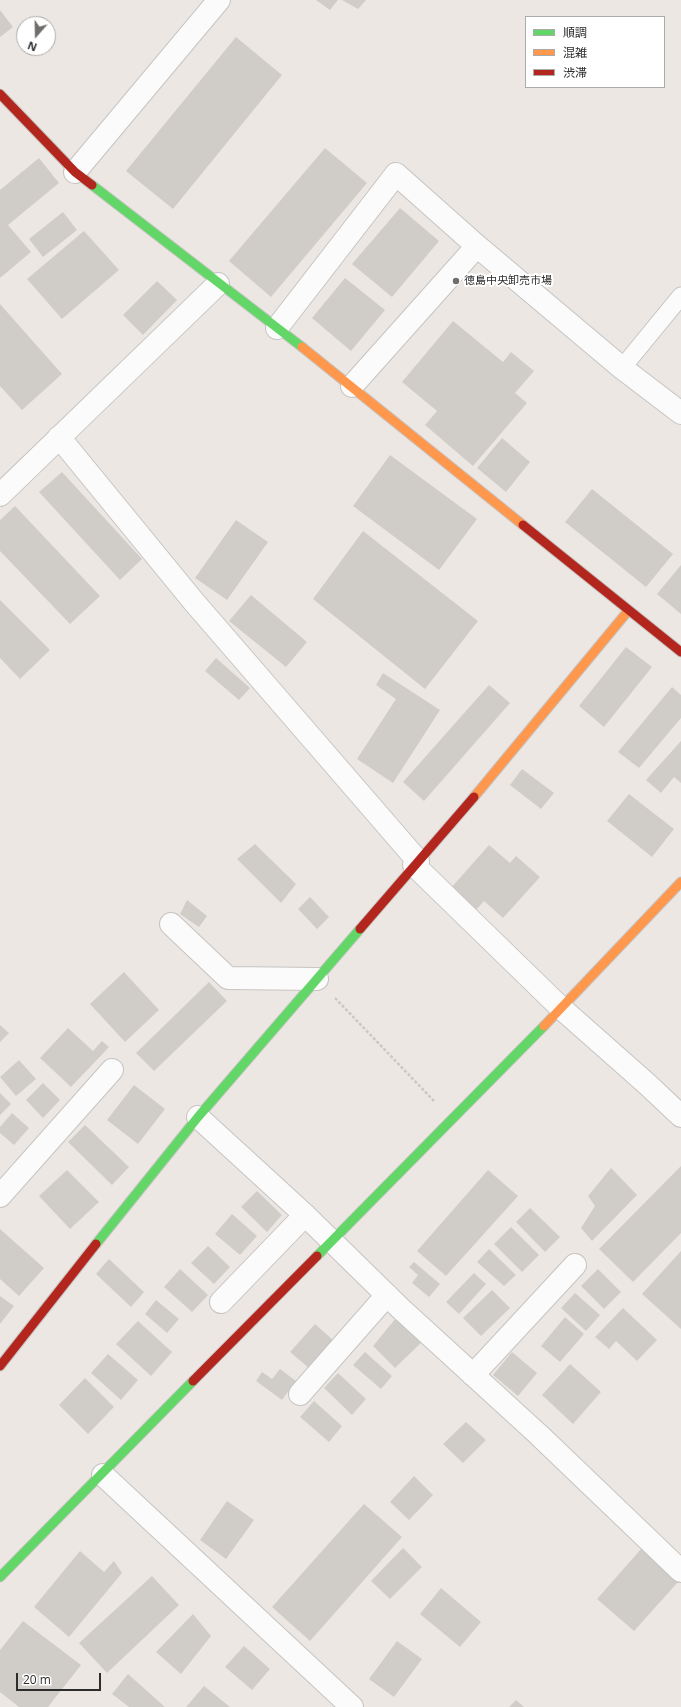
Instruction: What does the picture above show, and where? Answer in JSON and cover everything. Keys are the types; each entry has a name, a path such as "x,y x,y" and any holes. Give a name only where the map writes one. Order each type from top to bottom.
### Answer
{"street":[{"path":"75,172 220,0"},
{"path":"0,94 75,172 218,284 352,386 628,612 681,652"},
{"path":"277,328 396,174 477,246 622,368 681,413"},
{"path":"352,386 477,246"},
{"path":"0,495 218,284"},
{"path":"59,437 194,602 416,863 561,1008 681,1116"},
{"path":"0,1366 46,1306 198,1117 416,863 628,612"},
{"path":"0,1577 561,1008 681,882"},
{"path":"171,924 228,978 317,979"},
{"path":"0,1196 112,1070"},
{"path":"198,1117 305,1215 330,1242 474,1375 681,1571"},
{"path":"222,1302 305,1215"},
{"path":"474,1375 575,1265"},
{"path":"300,1394 387,1295"},
{"path":"102,1475 352,1707"}],"lane":[{"path":"622,368 681,296"}],"path":[{"path":"317,979 451,1118"}],"building":[{"path":"316,0 338,0 330,10"},
{"path":"342,0 366,0 358,9"},
{"path":"0,10 13,27 0,37"},
{"path":"236,37 282,75 173,209 126,171"},
{"path":"325,148 367,183 271,297 229,261"},
{"path":"39,158 59,183 8,225 31,252 0,278 0,190"},
{"path":"400,208 439,241 392,297 352,264"},
{"path":"63,212 77,230 43,257 29,239"},
{"path":"84,231 119,270 62,319 27,279"},
{"path":"345,278 385,310 351,351 312,318"},
{"path":"157,281 177,300 143,335 123,315"},
{"path":"0,304 62,374 22,410 0,386"},
{"path":"453,321 503,362 511,352 534,371 515,393 527,403 473,466 425,425 437,411 402,382"},
{"path":"502,438 530,462 506,492 477,468"},
{"path":"390,455 477,519 439,570 353,506"},
{"path":"62,472 142,559 120,580 39,492"},
{"path":"592,489 673,554 646,587 565,522"},
{"path":"15,506 100,596 70,624 0,551 0,520"},
{"path":"236,520 268,542 227,600 195,578"},
{"path":"363,531 478,621 425,689 313,599"},
{"path":"681,565 681,614 657,594"},
{"path":"251,595 307,642 286,667 229,621"},
{"path":"0,600 50,650 20,679 0,658"},
{"path":"626,647 652,667 604,727 579,706"},
{"path":"216,658 250,688 239,700 205,671"},
{"path":"383,673 440,710 393,783 357,759 396,699 376,685"},
{"path":"489,685 510,703 424,801 403,782"},
{"path":"672,687 681,695 681,718 639,768 618,752"},
{"path":"681,741 681,783 674,777 661,793 646,780"},
{"path":"522,769 554,793 541,809 510,785"},
{"path":"629,794 674,829 652,857 607,821"},
{"path":"255,844 296,884 281,903 237,859"},
{"path":"489,845 510,863 516,856 540,877 503,918 484,901 476,910 451,888"},
{"path":"310,897 329,917 317,929 298,909"},
{"path":"187,900 207,916 199,927 180,914"},
{"path":"124,972 159,1010 125,1042 90,1004"},
{"path":"209,982 227,1001 154,1071 136,1053"},
{"path":"0,1025 9,1033 0,1042"},
{"path":"68,1028 93,1051 102,1041 109,1047 71,1087 40,1058"},
{"path":"19,1060 36,1079 16,1096 0,1077"},
{"path":"43,1083 60,1100 43,1118 26,1100"},
{"path":"134,1085 165,1109 138,1144 107,1120"},
{"path":"0,1093 11,1104 0,1115"},
{"path":"12,1113 29,1128 14,1145 0,1133 0,1127"},
{"path":"85,1125 129,1167 112,1185 68,1142"},
{"path":"681,1166 681,1233 633,1282 599,1249"},
{"path":"611,1168 637,1195 592,1241 581,1228 595,1206 588,1196"},
{"path":"67,1170 99,1202 70,1229 39,1196"},
{"path":"488,1170 518,1196 446,1276 417,1251"},
{"path":"257,1191 282,1215 267,1232 241,1207"},
{"path":"530,1208 560,1237 545,1252 516,1222"},
{"path":"232,1214 257,1236 240,1255 215,1234"},
{"path":"511,1227 539,1255 522,1272 494,1244"},
{"path":"0,1229 44,1268 19,1296 0,1279"},
{"path":"208,1246 230,1267 214,1284 191,1263"},
{"path":"489,1249 516,1275 504,1286 477,1262"},
{"path":"681,1251 681,1329 642,1294"},
{"path":"109,1259 144,1292 131,1307 96,1274"},
{"path":"414,1262 440,1284 429,1297 412,1283 418,1275 409,1267"},
{"path":"180,1269 208,1295 192,1312 164,1287"},
{"path":"598,1269 621,1292 604,1309 581,1286"},
{"path":"474,1273 486,1284 459,1314 446,1302"},
{"path":"492,1290 510,1308 481,1336 463,1318"},
{"path":"575,1293 600,1315 586,1331 561,1308"},
{"path":"0,1296 14,1306 0,1324"},
{"path":"156,1300 179,1319 167,1333 145,1314"},
{"path":"623,1308 657,1340 637,1361 616,1341 609,1349 595,1337"},
{"path":"565,1317 584,1334 560,1362 541,1346"},
{"path":"396,1318 422,1342 395,1368 373,1346"},
{"path":"138,1321 172,1352 151,1376 116,1344"},
{"path":"315,1324 334,1341 309,1368 290,1352"},
{"path":"365,1352 392,1376 381,1389 353,1365"},
{"path":"512,1352 537,1373 518,1396 493,1375"},
{"path":"108,1354 138,1380 121,1400 91,1373"},
{"path":"570,1364 601,1392 573,1424 542,1395"},
{"path":"280,1369 296,1381 282,1400 256,1381 262,1372 272,1379"},
{"path":"338,1373 366,1399 352,1415 324,1388"},
{"path":"85,1378 114,1407 88,1434 59,1405"},
{"path":"314,1401 342,1426 329,1442 300,1417"},
{"path":"466,1422 486,1440 463,1463 443,1444"},
{"path":"414,1476 433,1495 409,1520 390,1502"},
{"path":"227,1501 254,1520 226,1559 200,1540"},
{"path":"364,1504 402,1537 310,1641 272,1607"},
{"path":"403,1548 422,1567 390,1599 371,1581"},
{"path":"641,1549 678,1582 634,1631 597,1599"},
{"path":"80,1551 104,1572 114,1561 122,1573 69,1637 34,1607"},
{"path":"152,1576 179,1605 107,1673 79,1643"},
{"path":"441,1588 481,1622 460,1647 420,1614"},
{"path":"193,1614 211,1636 181,1674 156,1652"},
{"path":"23,1621 81,1665 48,1707 19,1707 0,1692 0,1650"},
{"path":"397,1641 422,1659 394,1697 369,1679"},
{"path":"244,1646 270,1669 252,1690 225,1667"},
{"path":"128,1674 165,1707 129,1707 112,1694"},
{"path":"204,1686 230,1707 186,1707"},
{"path":"516,1700 524,1707 509,1707"}],"traffic: fast":[{"path":"92,185 302,347"},
{"path":"96,1244 198,1117 360,929"},
{"path":"317,1256 544,1026"},
{"path":"0,1577 193,1381"}],"traffic: slow":[{"path":"302,347 523,525"},
{"path":"474,797 628,611"},
{"path":"544,1026 681,882"}],"traffic: jam":[{"path":"0,94 75,172 92,185"},
{"path":"523,525 681,652"},
{"path":"360,929 474,797"},
{"path":"0,1366 96,1244"},
{"path":"193,1381 317,1256"}],"place":[{"name":"徳島中央卸売市場","path":"456,281"}]}
